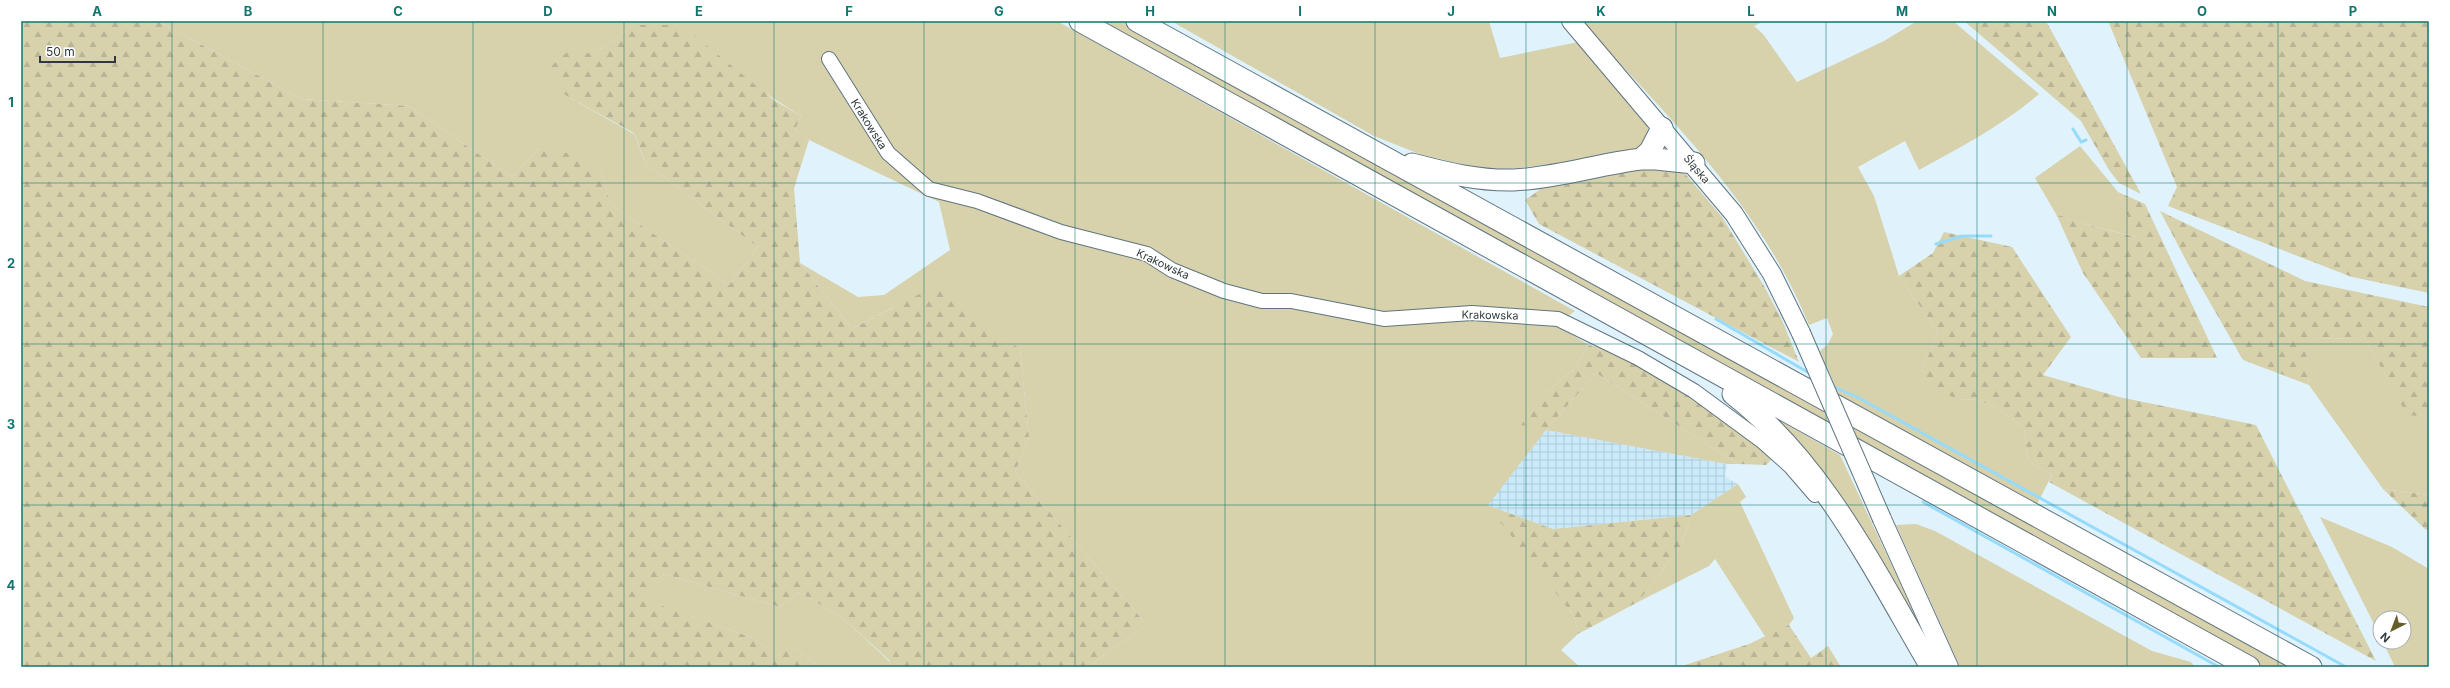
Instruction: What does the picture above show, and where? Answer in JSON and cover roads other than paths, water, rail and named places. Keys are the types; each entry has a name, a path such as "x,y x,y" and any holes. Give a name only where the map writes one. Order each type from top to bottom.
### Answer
{"highway":[{"path":"1080,21 2249,667"},
{"path":"1137,21 2311,667"},
{"path":"1641,159 1650,151 1662,128"},
{"path":"1381,156 1450,174 1493,180 1538,178 1641,159 1656,158 1694,163"},
{"path":"1684,355 1757,414 1804,463 1840,514 1931,667"}],"main road":[{"name":"Śląska","path":"1571,21 1662,128 1694,163 1747,234 1772,274 1801,333 1949,667"}],"street":[{"name":"Krakowska","path":"829,59 888,152 929,190 977,202 1061,232 1147,254 1179,273 1224,291 1262,301 1291,301 1384,319 1472,313 1536,316 1565,322 1638,358 1694,391 1762,441 1787,463 1810,489 1838,527 1920,667"}],"waterway":[{"path":"2073,129 2081,142 2086,140"},
{"path":"1936,244 1962,236 1991,236"},
{"path":"1716,319 1811,374"},
{"path":"1832,386 1857,397 2346,667"},
{"path":"1923,502 2219,667"}]}
